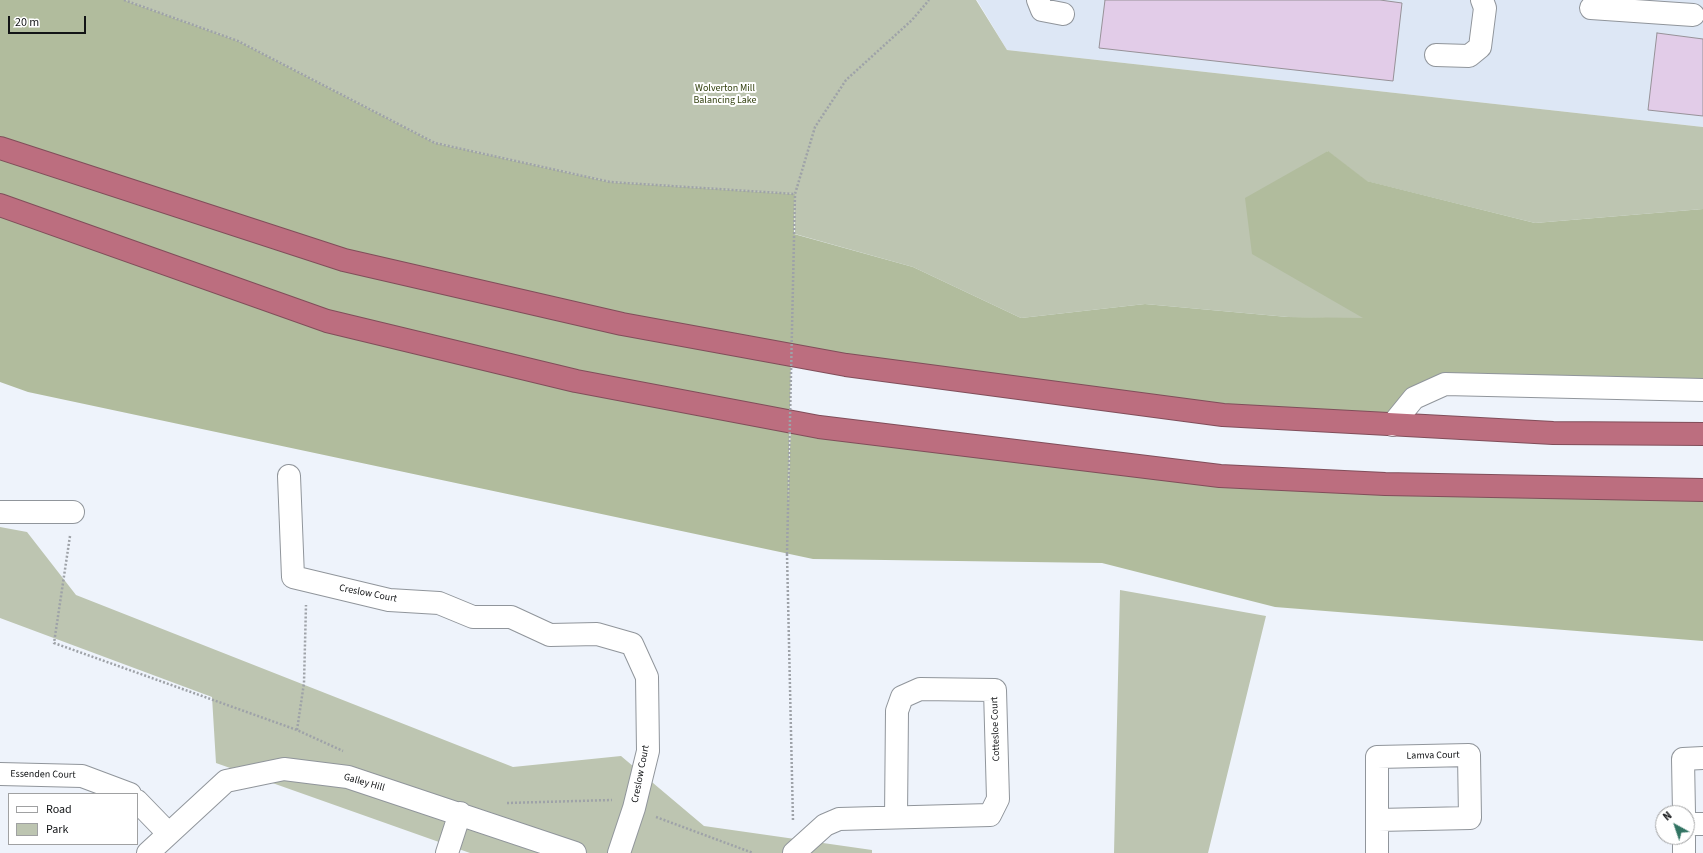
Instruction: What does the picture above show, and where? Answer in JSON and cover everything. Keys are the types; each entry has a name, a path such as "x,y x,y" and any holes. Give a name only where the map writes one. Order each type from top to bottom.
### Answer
{"highway":[{"path":"0,148 344,260 622,324 846,365 1223,415 1553,434 1703,434"},
{"path":"0,205 327,321 576,381 819,427 1220,476 1386,484 1703,490"}],"street":[{"path":"1038,0 1042,10 1063,14"},
{"path":"1436,55 1469,56 1480,48 1485,8 1482,0"},
{"path":"1591,8 1697,11"},
{"path":"1392,425 1414,398 1445,384 1703,390"},
{"name":"Creslow Court","path":"289,476 293,577 389,600 439,603 472,617 511,617 550,635 597,634 632,644 647,676 648,751 634,808 618,853"},
{"path":"0,512 73,512"},
{"name":"Cottesloe Court","path":"794,853 825,825 839,819 990,815 998,799 995,690 920,689 902,697 897,711 896,817"},
{"name":"Lamva Court","path":"1377,853 1377,757 1469,755 1470,818 1378,820"},
{"path":"1684,805 1683,758 1703,758"},
{"name":"Galley Hill","path":"148,853 226,781 284,769 348,777 460,813 576,853"},
{"name":"Essenden Court","path":"0,774 82,776 127,793"},
{"path":"138,801 168,833"},
{"path":"447,853 460,813"}],"path":[{"path":"124,0 238,41 435,143 610,182 795,194"},
{"path":"793,822 787,554 795,194 815,127 846,80 912,20 929,0"},
{"path":"73,512 54,643 297,730 348,753"},
{"path":"297,730 304,683 307,581"},
{"path":"503,803 614,800 753,853"}],"shaded area":[{"path":"977,0 1703,0 1703,127 1007,50"}],"green space":[{"path":"0,0 124,0 238,41 435,143 610,182 795,194 794,234 913,267 1021,318 1145,304 1288,317 1363,318 1252,254 1245,198 1328,151 1367,181 1535,223 1703,209 1703,389 1445,384 1392,425 791,355 788,506 791,422 1220,476 1703,490 1703,641 1275,607 1102,563 813,559 28,392 0,382"},
{"name":"Wolverton Mill Balancing Lake","path":"124,0 976,0 1007,50 1703,127 1703,209 1535,223 1366,181 1327,151 1364,319 1288,317 1145,304 1021,318 913,267 795,234 795,194 610,182 435,143 238,41"},
{"path":"0,527 27,532 76,595 513,767 621,756 704,826 872,850 872,853 470,853 216,763 212,697 0,618"},
{"path":"1120,590 1266,616 1208,853 1114,853"}],"building":[{"path":"1105,0 1380,0 1402,3 1393,81 1099,48"},
{"path":"1657,33 1703,39 1703,116 1648,110"}]}
